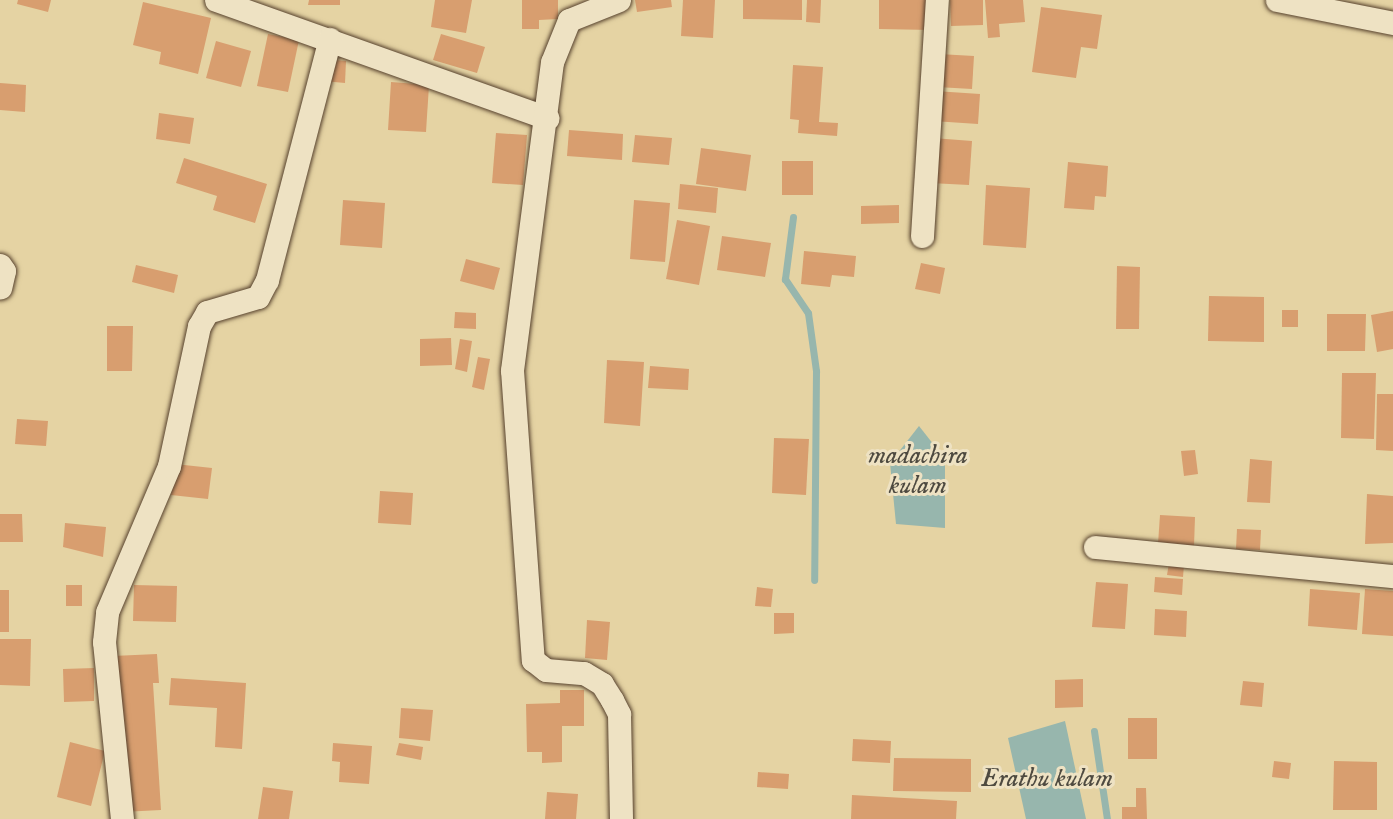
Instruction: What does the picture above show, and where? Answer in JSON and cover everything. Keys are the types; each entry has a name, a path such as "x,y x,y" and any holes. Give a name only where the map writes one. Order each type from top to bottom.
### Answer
{"street":[{"path":"216,0 548,118"},
{"path":"619,0 569,20 552,62 548,118 512,370 533,660 546,670 584,673 602,684 620,714 621,819"},
{"path":"922,236 937,0"},
{"path":"1277,0 1393,23"},
{"path":"122,819 104,642 107,612 169,466 200,326 207,312 258,297 267,280 330,39"},
{"path":"0,265 0,288"},
{"path":"1095,547 1393,576"}],"water":[{"name":"madachira kulam","path":"919,426 945,459 945,528 896,524 890,463"},
{"name":"Erathu kulam","path":"1065,721 1086,819 1026,819 1008,738"}],"building":[{"path":"18,0 51,0 48,12 17,4"},
{"path":"309,0 340,0 340,5 308,5"},
{"path":"435,0 472,0 466,33 431,27"},
{"path":"522,0 558,0 558,19 539,20 539,29 522,29"},
{"path":"635,0 671,0 672,7 637,12"},
{"path":"683,0 715,0 713,38 681,36"},
{"path":"743,0 802,0 802,20 743,19"},
{"path":"807,0 821,0 820,23 806,22"},
{"path":"879,0 932,0 931,30 879,29"},
{"path":"950,0 983,0 983,25 951,26"},
{"path":"985,0 1023,0 1025,22 999,24 1000,37 988,38"},
{"path":"143,2 211,18 198,74 159,64 161,52 133,45"},
{"path":"1041,7 1102,15 1097,49 1081,47 1076,78 1032,72"},
{"path":"268,34 299,40 288,92 257,86"},
{"path":"441,34 485,47 477,73 433,60"},
{"path":"216,41 251,51 241,87 206,78"},
{"path":"939,54 974,56 972,89 937,87"},
{"path":"315,58 346,61 345,83 313,80"},
{"path":"793,65 823,67 819,122 838,123 837,136 798,133 799,120 790,119"},
{"path":"391,82 429,85 426,132 388,130"},
{"path":"0,83 26,85 25,112 0,110"},
{"path":"935,91 980,94 978,124 933,121"},
{"path":"159,113 194,118 190,144 156,139"},
{"path":"569,130 623,134 622,160 567,156"},
{"path":"496,133 527,135 523,185 492,183"},
{"path":"635,135 672,138 669,165 632,162"},
{"path":"933,138 972,141 969,185 930,183"},
{"path":"701,148 751,155 746,191 696,184"},
{"path":"184,158 267,184 255,223 213,210 217,196 176,183"},
{"path":"782,161 813,161 813,195 782,195"},
{"path":"1068,162 1108,166 1106,197 1095,196 1094,210 1064,208"},
{"path":"680,184 718,188 716,213 678,209"},
{"path":"986,185 1030,188 1026,248 983,245"},
{"path":"343,200 385,203 382,248 340,245"},
{"path":"634,200 670,203 665,262 630,259"},
{"path":"899,205 899,223 861,224 861,206"},
{"path":"677,220 710,226 699,285 666,279"},
{"path":"722,236 771,243 765,277 717,270"},
{"path":"804,251 856,256 854,277 832,275 830,287 801,284"},
{"path":"466,259 500,268 494,290 460,281"},
{"path":"921,263 945,268 940,294 915,289"},
{"path":"136,265 178,275 174,293 132,282"},
{"path":"1117,266 1140,267 1139,329 1116,329"},
{"path":"1209,296 1264,297 1264,342 1208,341"},
{"path":"1282,310 1298,310 1298,327 1282,327"},
{"path":"1393,311 1393,349 1377,352 1371,315"},
{"path":"455,312 476,313 476,329 454,328"},
{"path":"1327,314 1366,314 1365,351 1327,351"},
{"path":"107,326 133,326 132,371 107,371"},
{"path":"451,338 452,365 420,366 420,339"},
{"path":"460,339 472,341 467,372 455,369"},
{"path":"478,357 490,359 484,390 472,387"},
{"path":"607,360 644,362 640,426 604,423"},
{"path":"650,366 689,369 688,390 648,388"},
{"path":"1342,373 1376,373 1374,439 1341,438"},
{"path":"1377,394 1393,394 1393,451 1376,450"},
{"path":"17,419 48,421 46,446 15,444"},
{"path":"774,438 809,439 806,495 772,493"},
{"path":"1195,450 1198,474 1184,476 1181,451"},
{"path":"1250,459 1272,461 1270,503 1247,502"},
{"path":"175,464 212,468 208,499 171,495"},
{"path":"380,491 413,493 411,525 378,523"},
{"path":"1367,494 1393,496 1393,543 1365,544"},
{"path":"0,514 22,514 23,542 0,542"},
{"path":"1160,515 1195,517 1194,546 1158,544"},
{"path":"65,523 106,527 103,557 63,547"},
{"path":"1237,529 1261,530 1260,550 1236,549"},
{"path":"1169,563 1184,565 1183,577 1167,575"},
{"path":"1155,577 1183,579 1182,595 1154,592"},
{"path":"1096,582 1128,584 1125,629 1092,627"},
{"path":"66,585 82,585 82,606 66,606"},
{"path":"134,585 177,586 176,622 133,621"},
{"path":"757,587 773,589 771,607 755,606"},
{"path":"1310,589 1360,593 1357,630 1308,626"},
{"path":"1365,589 1393,591 1393,636 1362,634"},
{"path":"0,590 9,590 9,632 0,632"},
{"path":"1155,609 1187,611 1186,637 1154,635"},
{"path":"774,613 794,613 794,633 774,634"},
{"path":"587,620 610,622 607,660 585,658"},
{"path":"0,639 31,639 30,686 0,685"},
{"path":"157,654 159,683 153,683 161,810 122,812 113,656"},
{"path":"94,668 94,701 64,702 63,669"},
{"path":"171,678 246,683 242,749 215,747 217,708 169,705"},
{"path":"1083,679 1083,707 1055,708 1055,680"},
{"path":"1243,681 1264,683 1262,707 1240,705"},
{"path":"560,690 584,690 584,726 562,726 562,762 542,763 542,752 527,752 526,704 560,703"},
{"path":"401,708 433,710 430,741 399,738"},
{"path":"1128,718 1157,718 1157,759 1128,759"},
{"path":"853,739 891,741 890,763 852,761"},
{"path":"70,742 105,751 91,806 57,797"},
{"path":"333,743 372,746 369,784 339,782 340,762 332,761"},
{"path":"399,743 423,747 421,760 396,755"},
{"path":"894,758 971,759 971,792 893,791"},
{"path":"1274,761 1291,763 1289,779 1272,777"},
{"path":"1334,761 1377,762 1377,810 1333,810"},
{"path":"758,772 789,774 788,789 757,787"},
{"path":"263,787 293,791 289,819 258,819"},
{"path":"1136,788 1146,788 1147,819 1122,819 1122,807 1136,807"},
{"path":"547,792 578,794 576,819 545,819"},
{"path":"852,795 957,801 956,819 851,819"}],"waterway":[{"path":"793,217 785,279 808,313 816,371 814,580"},
{"path":"1094,731 1107,819"}]}
